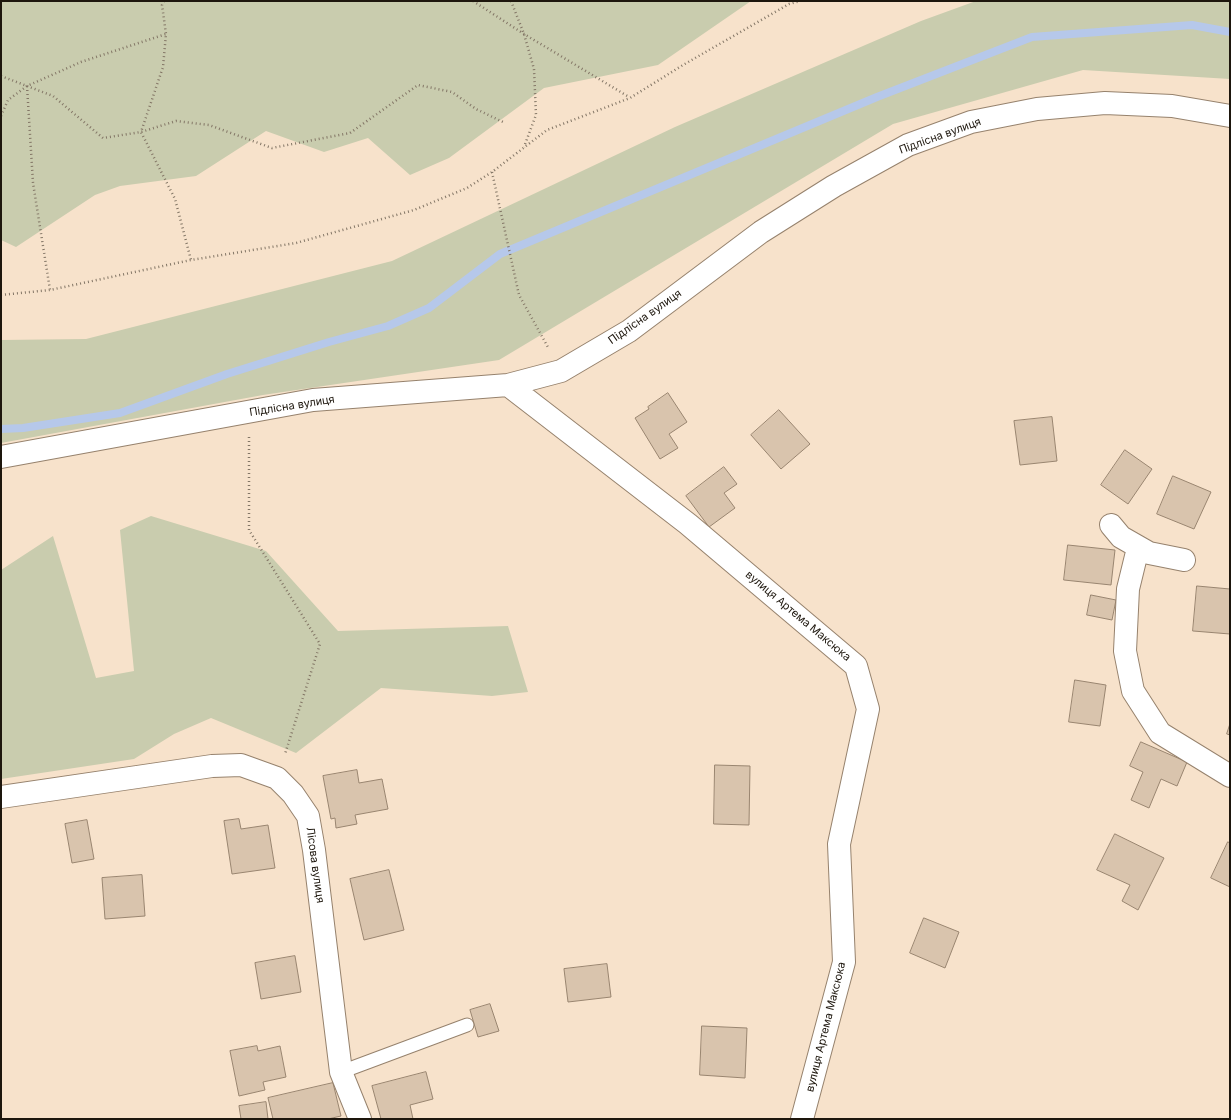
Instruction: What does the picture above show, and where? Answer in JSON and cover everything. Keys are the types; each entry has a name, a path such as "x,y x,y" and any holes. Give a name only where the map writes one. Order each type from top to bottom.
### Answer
{"street":[{"name":"Підлісна вулиця","path":"1,457 250,413 313,400 508,385 561,371 628,331 761,232 834,186 908,145 971,122 1037,109 1105,102 1172,106 1230,116"},
{"name":"вулиця Артема Максюка","path":"508,385 688,524 856,666 868,709 839,844 844,962 802,1119"},
{"path":"1111,525 1120,538 1138,548 1149,553 1184,560"},
{"path":"1138,548 1128,588 1125,651 1133,691 1160,734 1230,776"},
{"name":"Лісова вулиця","path":"1,797 212,766 241,765 277,778 293,794 308,816 314,850 341,1072 360,1119"}],"lane":[{"path":"341,1072 467,1025"}],"path":[{"path":"164,1 162,5 166,34 163,67 142,132 175,199 192,260"},
{"path":"474,1 524,34 630,98"},
{"path":"511,1 524,34 534,69 536,115 524,148"},
{"path":"1,295 50,290 192,260 296,243 414,210 467,188 492,172 547,130 630,98 690,61 789,4 800,1"},
{"path":"1,116 8,100 27,86 81,62 166,34"},
{"path":"1,76 53,96 103,138 142,132 176,121 209,126 272,148 350,133 418,85 452,92 476,109 505,123"},
{"path":"27,86 34,183 50,290"},
{"path":"492,172 519,295 561,371"},
{"path":"250,413 249,530 320,644 277,778"}],"green space":[{"path":"1,1 751,1 658,65 544,88 449,158 410,175 368,138 324,152 266,131 196,176 120,186 95,195 16,247 1,240"},
{"path":"976,1 1230,1 1230,79 1083,70 893,124 499,360 263,395 1,443 1,340 86,339 392,261 675,127 921,21"},
{"path":"151,516 266,551 338,631 508,626 528,692 492,696 381,688 296,753 211,718 174,734 134,759 1,779 1,570 53,536 96,678 134,671 120,530"}],"building":[{"path":"668,393 687,422 669,434 678,448 660,459 635,418 649,409 648,407"},
{"path":"779,410 810,444 781,469 751,435"},
{"path":"1052,417 1057,461 1020,465 1014,421"},
{"path":"1125,450 1152,469 1128,504 1101,485"},
{"path":"724,467 737,484 724,493 735,508 709,527 686,496"},
{"path":"1173,476 1211,492 1194,529 1157,514"},
{"path":"1068,545 1115,550 1111,585 1064,580"},
{"path":"1197,586 1230,589 1230,634 1193,631"},
{"path":"1091,595 1116,600 1112,620 1087,615"},
{"path":"1075,680 1106,685 1100,726 1069,722"},
{"path":"1230,724 1230,735 1227,734"},
{"path":"1141,742 1187,762 1177,786 1161,779 1149,808 1131,800 1143,772 1130,766"},
{"path":"715,765 750,766 749,825 714,824"},
{"path":"357,770 359,783 382,779 388,809 355,815 357,824 336,828 335,818 331,819 323,776"},
{"path":"239,819 241,829 268,825 275,868 232,874 224,821"},
{"path":"87,820 94,859 72,863 65,824"},
{"path":"1115,834 1164,858 1138,910 1122,901 1130,885 1097,870"},
{"path":"1228,842 1230,843 1230,887 1211,878"},
{"path":"389,870 404,930 364,940 350,879"},
{"path":"142,875 145,916 105,919 102,878"},
{"path":"924,918 959,932 945,968 910,953"},
{"path":"295,956 301,992 261,999 255,963"},
{"path":"607,964 611,997 568,1002 564,969"},
{"path":"490,1004 499,1031 478,1037 470,1010"},
{"path":"702,1026 747,1028 745,1078 700,1075"},
{"path":"257,1046 258,1051 280,1046 286,1077 263,1082 265,1090 239,1096 230,1051"},
{"path":"426,1072 433,1099 410,1105 413,1119 381,1119 372,1086"},
{"path":"333,1083 341,1116 328,1119 273,1119 268,1098"},
{"path":"266,1102 268,1119 241,1119 239,1106"}],"waterway":[{"path":"1,429 23,428 120,413 227,374 329,342 388,326 429,308 500,254 877,97 1032,37 1192,25 1230,32"}]}
